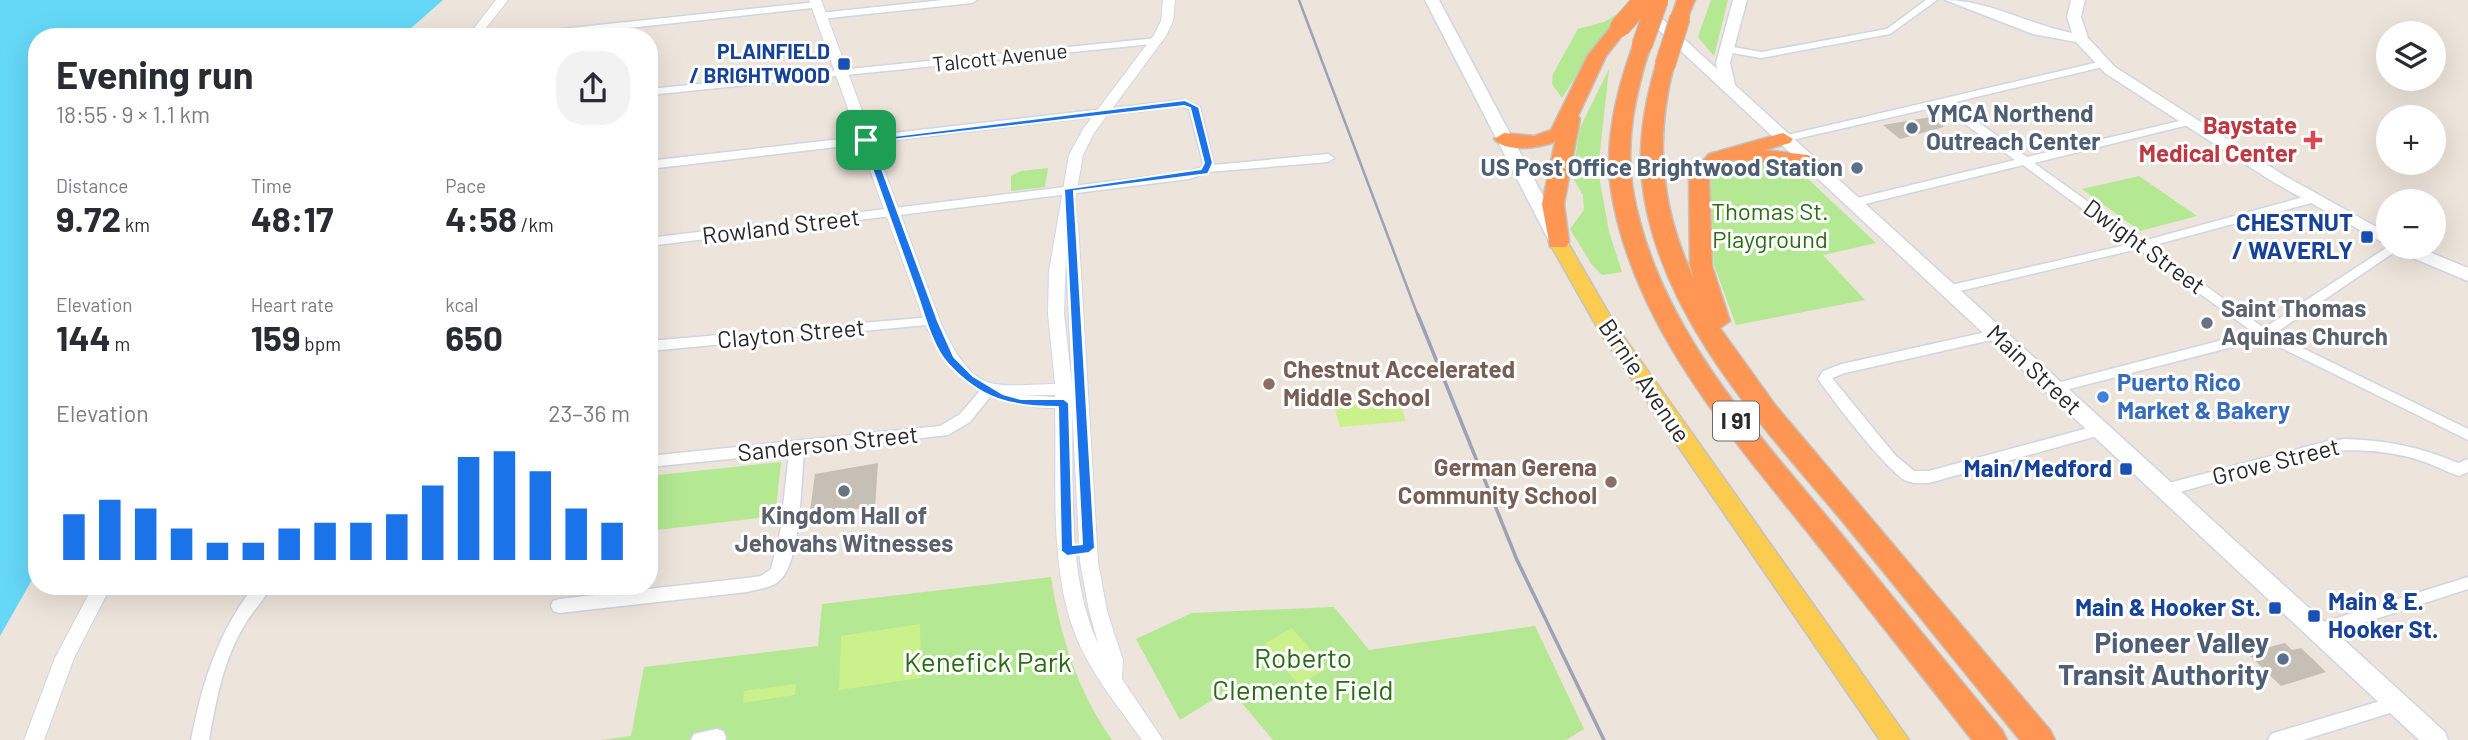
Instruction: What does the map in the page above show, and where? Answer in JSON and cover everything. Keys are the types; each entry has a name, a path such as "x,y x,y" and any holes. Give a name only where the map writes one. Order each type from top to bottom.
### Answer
{"highway":[{"path":"1504,139 1535,142 1553,138 1563,130 1575,98 1597,55 1644,0"},
{"name":"I 91","path":"1658,0 1624,110 1620,172 1634,243 1657,298 1690,354 1733,417 1991,740"},
{"name":"I 91","path":"1683,9 1654,111 1650,151 1659,217 1688,290 1744,380 1813,469 2039,740"},
{"path":"1558,242 1554,198 1575,98"},
{"path":"1744,380 1709,297 1700,256 1698,181 1704,168 1720,157 1783,139"},
{"path":"1720,157 1760,154 1808,162"}],"main road":[{"name":"Birnie Avenue","path":"1433,0 1558,242 1608,329 1895,740"},
{"name":"Main Street","path":"1633,0 2436,740"},
{"path":"1728,88 1723,66 1740,0"},
{"path":"1952,0 2074,38"},
{"path":"2070,0 2061,16 2087,58 2103,64 2188,122 2311,199 2376,234"},
{"path":"2074,38 2074,17 2078,0"},
{"path":"2430,259 2468,275"}],"street":[{"path":"480,28 502,0"},
{"path":"610,28 817,7 972,0"},
{"path":"1113,678 1113,660 1098,611 1073,396 1056,314 1056,271 1076,155 1105,110 1157,41 1167,21 1169,0"},
{"path":"1727,50 1761,55 1890,31 1932,0"},
{"path":"817,7 932,321 950,359 969,378 999,397 1021,403 1073,396"},
{"name":"Talcott Avenue","path":"658,91 1157,41"},
{"path":"1783,139 2103,64"},
{"name":"Dwight Street","path":"1941,101 2264,334 2468,435"},
{"path":"658,163 1105,110 1190,103 1200,126 1207,169"},
{"path":"1853,203 2188,122"},
{"name":"Rowland Street","path":"658,241 893,214 1186,175 1207,169 1328,158"},
{"path":"1069,189 1073,396 1067,551 1073,596 1083,631 1093,652 1153,740"},
{"path":"1947,290 2141,246 2311,199"},
{"path":"2054,388 2264,334 2378,259"},
{"name":"Clayton Street","path":"658,345 932,321"},
{"path":"1996,335 1842,369 1828,374 1825,379 1890,459 1911,477 1929,477 2099,430"},
{"name":"Sanderson Street","path":"658,461 943,431 965,418 989,389"},
{"name":"Grove Street","path":"2165,490 2348,443 2395,449 2465,470"},
{"path":"658,595 747,585 771,578 779,570 785,548 797,447"},
{"path":"1067,551 1089,548"},
{"path":"2317,631 2468,583"},
{"path":"34,740 65,658 97,595"},
{"path":"200,740 220,653 236,623 257,595"},
{"path":"559,606 657,595"},
{"path":"2277,740 2397,704"}],"green space":[{"path":"1711,0 1728,0 1714,56 1698,37"},
{"path":"1621,12 1595,46 1562,98 1552,84 1553,74 1578,29 1604,22"},
{"path":"1609,69 1598,170 1609,232 1622,272 1602,275 1592,265 1570,229 1584,210 1583,195 1572,177 1580,128"},
{"name":"Thomas St. Playground","path":"1753,158 1790,162 1876,243 1823,255 1865,300 1736,325 1714,265 1710,178 1724,166"},
{"path":"1048,168 1045,187 1011,191 1011,176 1021,171"},
{"path":"2139,176 2197,216 2140,231 2082,189"},
{"path":"1399,400 1406,421 1340,427 1334,406"},
{"path":"781,462 775,516 658,530 658,475"},
{"name":"Kenefick Park","path":"1051,577 1059,620 1072,662 1089,702 1112,740 601,740 631,736 644,667 818,646 822,604"},
{"name":"Roberto Clemente Field","path":"1334,607 1369,650 1535,626 1584,729 1566,740 1273,740 1230,689 1180,720 1136,639 1192,613"},
{"path":"920,624 921,678 839,690 841,636"},
{"path":"1292,628 1327,668 1299,685 1264,644"},
{"path":"796,684 795,695 743,703 744,691"}],"water":[{"path":"0,0 443,0 411,28 28,28 28,587 0,636"}],"building":[{"name":"YMCA Northend Outreach Center","path":"1931,117 1944,127 1900,139 1883,125"},
{"name":"Kingdom Hall of Jehovahs Witnesses","path":"878,463 875,508 810,511 815,474"},
{"name":"Pioneer Valley Transit Authority","path":"2285,643 2292,650 2301,648 2326,672 2281,686 2247,653"}],"railway":[{"path":"1299,0 1418,316"},
{"path":"1418,315 1517,560 1604,740"}],"place":[{"name":"PLAINFIELD / BRIGHTWOOD","path":"844,64"},
{"name":"YMCA Northend Outreach Center","path":"1912,128"},
{"name":"Baystate Medical Center","path":"2313,140"},
{"name":"US Post Office Brightwood Station","path":"1857,168"},
{"name":"CHESTNUT / WAVERLY","path":"2367,237"},
{"name":"Saint Thomas Aquinas Church","path":"2207,323"},
{"name":"Chestnut Accelerated Middle School","path":"1269,384"},
{"name":"Puerto Rico Market & Bakery","path":"2103,397"},
{"name":"Main/Medford","path":"2126,469"},
{"name":"German Gerena Community School","path":"1611,482"},
{"name":"Kingdom Hall of Jehovahs Witnesses","path":"844,491"},
{"name":"Main & Hooker St.","path":"2275,608"},
{"name":"Main & E. Hooker St.","path":"2314,616"},
{"name":"Pioneer Valley Transit Authority","path":"2283,659"}],"route":[{"path":"1177,103 1191,104 1194,107 1209,163 1204,172 1069,189 1089,548 1067,551 1064,403 1021,403 999,397 969,378 950,359 932,321 866,140 1105,110 1177,103"}]}
